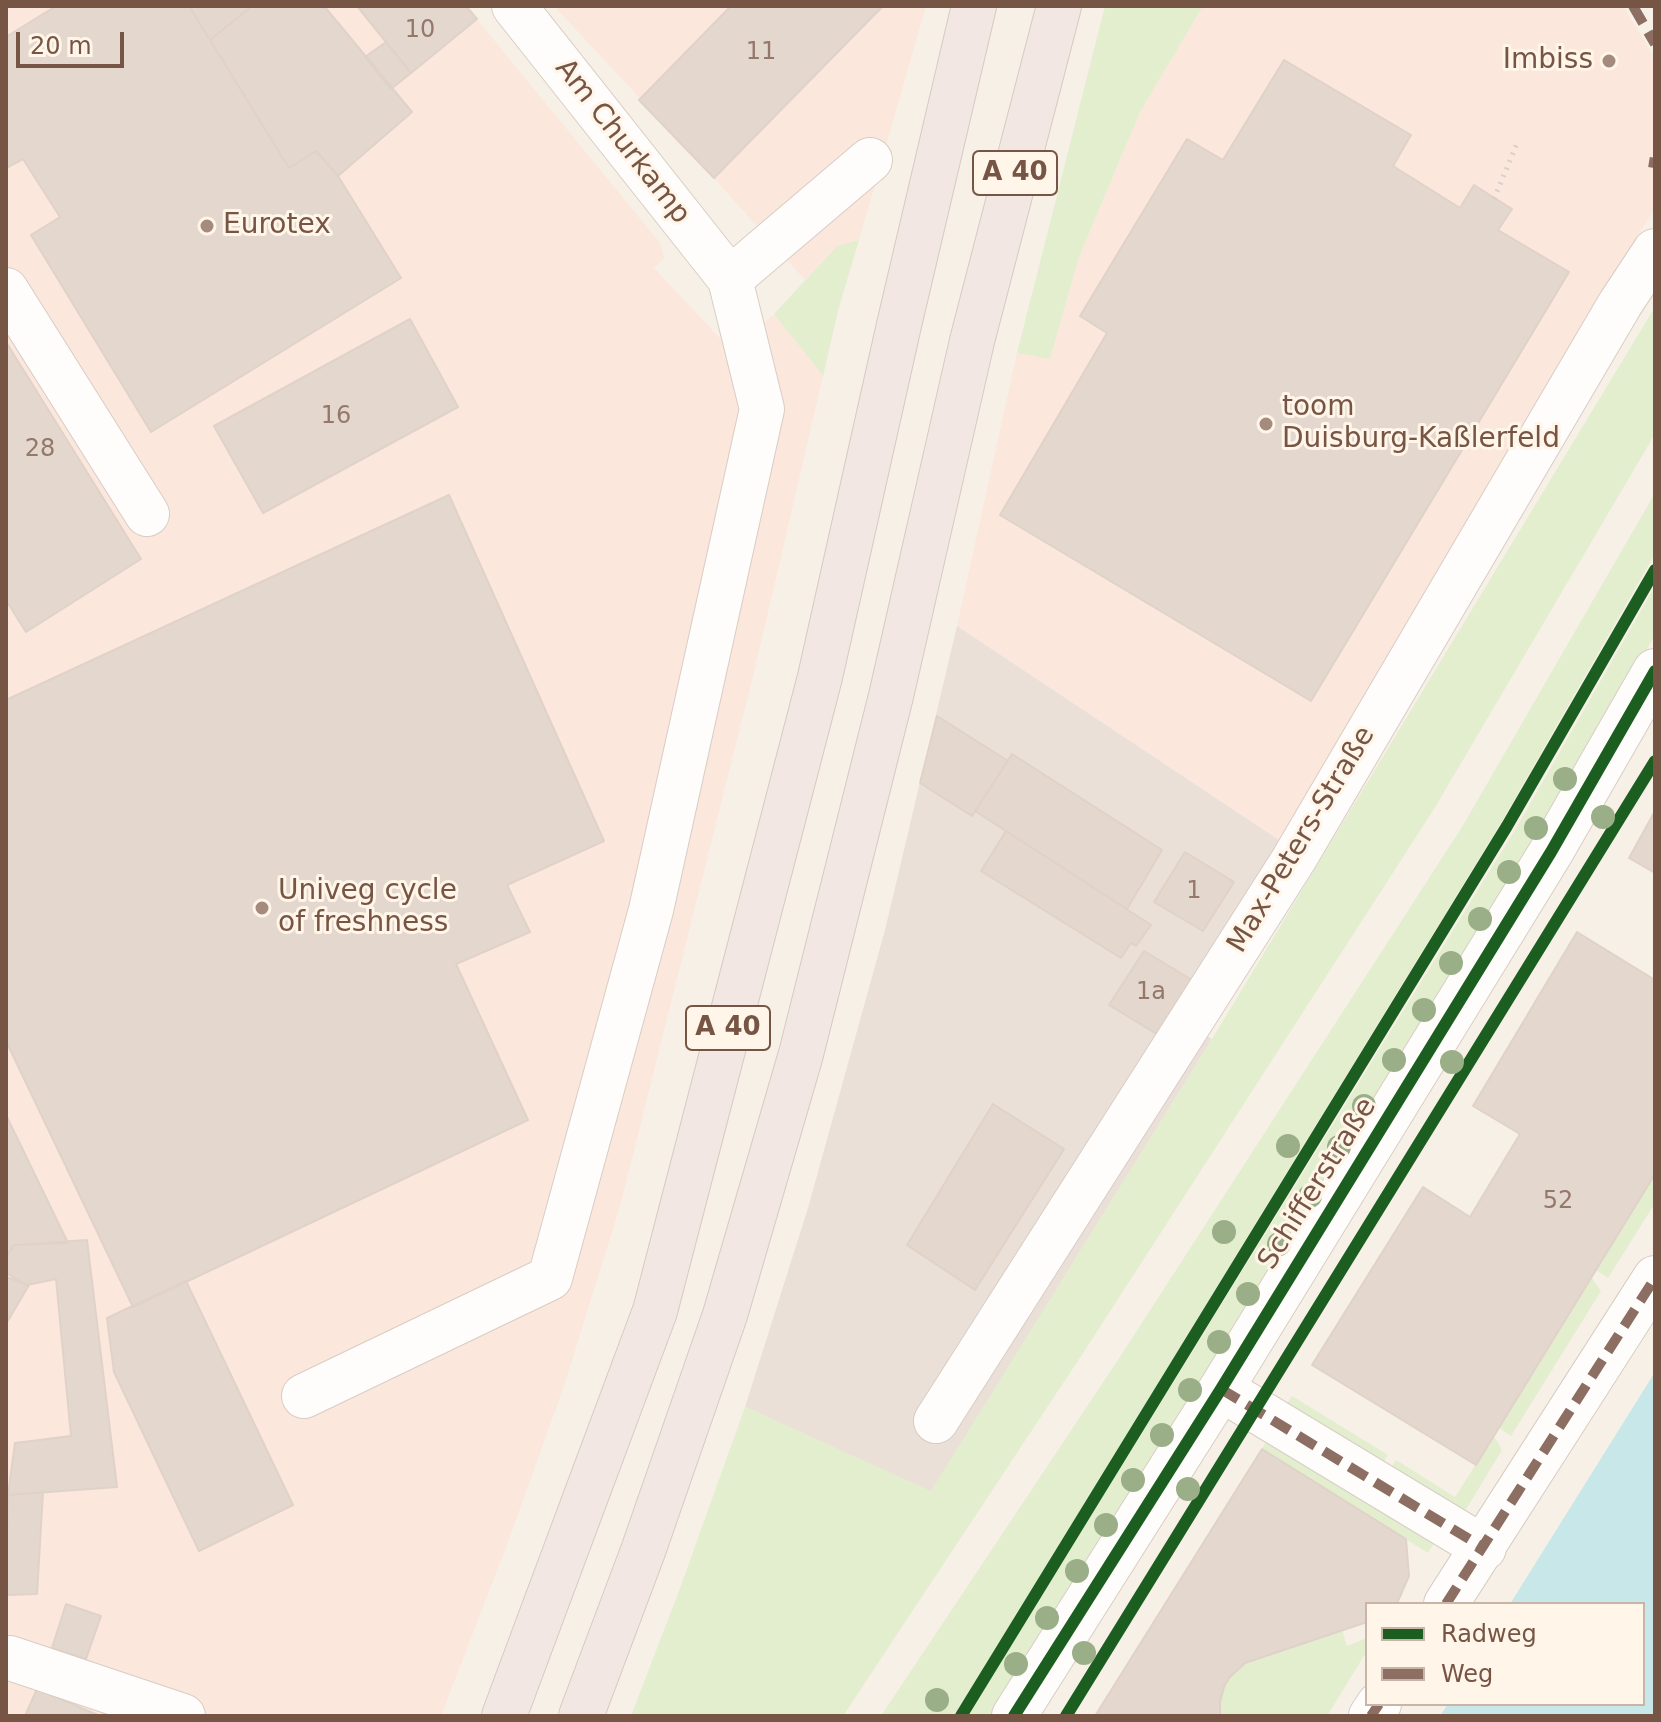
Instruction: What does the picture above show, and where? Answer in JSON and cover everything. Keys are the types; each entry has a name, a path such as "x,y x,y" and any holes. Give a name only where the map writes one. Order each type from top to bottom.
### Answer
{"highway":[{"name":"A 40","path":"504,1716 655,1311 820,677 974,6"},
{"name":"A 40","path":"581,1716 643,1551 725,1315 801,1054 891,696 972,341 1059,6"}],"street":[{"name":"Am Churkamp","path":"514,6 730,279"},
{"path":"304,1396 550,1278 651,910 762,409 730,279 870,160"},
{"name":"Max-Peters-Straße","path":"936,1421 1294,859 1620,304 1655,251"},
{"path":"6,290 147,514"},
{"name":"Schifferstraße","path":"1014,1716 1221,1389 1551,852 1655,671"},
{"path":"1447,1602 1655,1278"},
{"path":"1221,1389 1484,1548"},
{"path":"7,1664 183,1716"}],"path":[{"path":"1494,199 1518,141"}],"shaded area":[{"path":"6,6 466,6 660,243 664,258 654,268 732,351 774,314 823,376 756,664 621,1203 564,1386 441,1716 6,1716"},
{"path":"554,6 926,6 859,240 837,246 805,280"},
{"path":"1203,6 1623,6 1655,58 1655,207 1282,842 957,626 1017,353 1050,359 1079,257 1140,112"},
{"path":"957,626 1282,842 1183,1022 1212,1039 931,1492 745,1407 808,1208 885,930"}],"green space":[{"path":"1105,6 1203,6 1140,112 1079,257 1050,359 1017,353"},
{"path":"859,240 823,376 774,314 837,246"},
{"path":"1655,307 1655,434 1434,809 1089,1344 843,1716 631,1716 745,1407 931,1491 1212,1039"},
{"path":"1655,493 1655,554 1502,821 954,1716 881,1716 1118,1360 1462,827"},
{"path":"1655,586 1655,635 1535,843 994,1716 967,1716 1515,830"},
{"path":"1655,1174 1655,1203 1608,1278 1596,1270"},
{"path":"1592,1278 1601,1291 1511,1436 1499,1428"},
{"path":"1292,1396 1388,1455 1376,1474 1280,1415"},
{"path":"1273,1426 1442,1531 1428,1553 1262,1449"},
{"path":"1494,1436 1502,1450 1456,1526 1384,1479 1396,1460 1455,1497"},
{"path":"1342,1630 1347,1646 1365,1639 1365,1654 1327,1716 1220,1716 1224,1687 1245,1663"}],"water":[{"path":"1655,1372 1655,1716 1440,1716 1447,1706 1645,1706 1645,1602 1511,1602"}],"building":[{"name":"Eurotex","path":"56,6 189,6 289,168 316,151 338,176 401,278 151,432 31,235 60,217 23,159 6,168 6,37"},
{"path":"189,6 252,6 210,40"},
{"path":"252,6 324,6 412,112 338,176 316,151 289,168 210,40"},
{"path":"357,6 466,6 477,19 411,73"},
{"path":"731,6 883,6 714,178 639,100"},
{"path":"386,42 411,73 391,89 365,57"},
{"name":"toom Duisburg-Kaßlerfeld","path":"1284,60 1411,135 1393,166 1460,208 1474,185 1512,209 1498,230 1569,272 1311,701 1000,515 1107,333 1080,316 1187,139 1223,160"},
{"path":"410,319 458,407 263,513 214,426"},
{"path":"6,342 141,559 26,632 6,600"},
{"name":"Univeg cycle of freshness","path":"449,495 604,841 507,885 530,932 456,964 528,1120 133,1307 6,1041 6,700"},
{"path":"937,716 1008,761 972,816 920,783"},
{"path":"1012,754 1162,850 1127,909 975,811"},
{"path":"1655,811 1655,873 1629,858"},
{"path":"1006,831 1151,925 1136,946 1131,943 1121,958 981,871"},
{"path":"1185,852 1234,882 1203,931 1154,902"},
{"path":"1577,932 1655,980 1655,1174 1476,1465 1312,1365 1423,1187 1470,1217 1520,1134 1473,1106"},
{"path":"1144,951 1192,980 1170,1042 1109,1005"},
{"path":"993,1104 1064,1149 975,1290 907,1245"},
{"path":"6,1115 68,1243 14,1245 6,1258"},
{"path":"87,1240 117,1487 8,1495 15,1443 71,1436 56,1279 27,1285 6,1273 6,1258 14,1245"},
{"path":"6,1277 29,1285 6,1324"},
{"path":"186,1281 293,1505 199,1551 114,1372 107,1318"},
{"path":"1262,1449 1406,1539 1409,1576 1397,1602 1365,1602 1365,1623 1245,1663 1224,1687 1220,1716 1095,1716"},
{"path":"43,1492 37,1594 6,1595 8,1495"},
{"path":"66,1604 101,1616 86,1659 52,1648"},
{"path":"37,1689 100,1716 25,1716"}],"marked path":[{"path":"1633,6 1655,44"},
{"path":"1649,162 1655,163"},
{"path":"1447,1602 1655,1278"},
{"path":"1221,1389 1484,1548"},
{"path":"1371,1716 1378,1706"}],"cycle path":[{"path":"961,1716 1507,826 1655,570"},
{"path":"1014,1716 1221,1389 1551,852 1655,671"},
{"path":"1066,1716 1655,761"}],"place":[{"name":"Imbiss","path":"1609,61"},
{"name":"Eurotex","path":"207,226"},
{"name":"toom Duisburg-Kaßlerfeld","path":"1266,424"},
{"name":"Univeg cycle of freshness","path":"262,908"}]}
